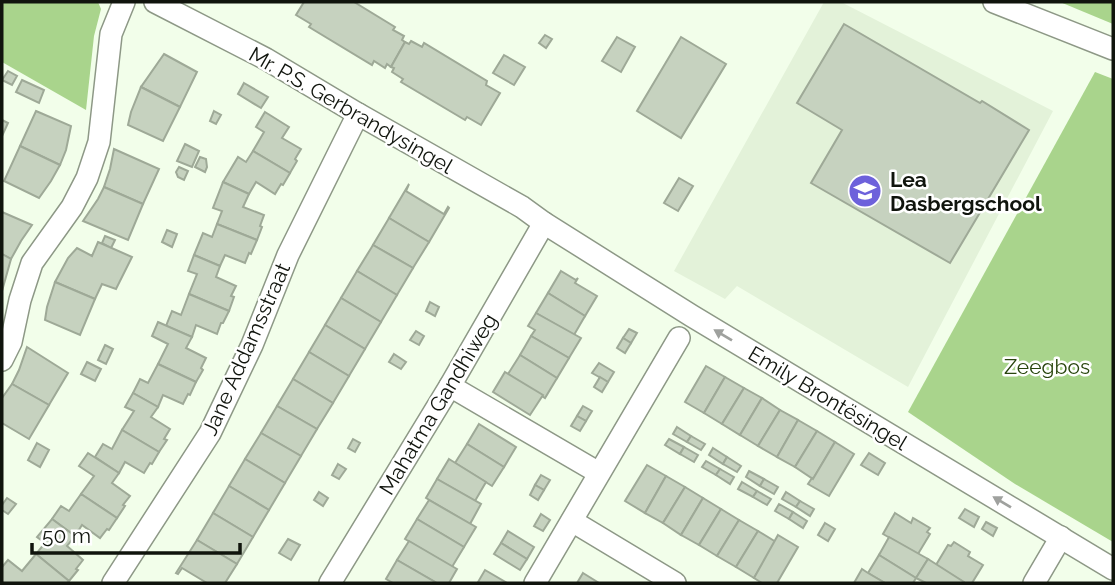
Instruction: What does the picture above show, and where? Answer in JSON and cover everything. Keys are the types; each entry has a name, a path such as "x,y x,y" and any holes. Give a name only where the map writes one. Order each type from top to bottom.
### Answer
{"street":[{"path":"2,360 11,342 32,263 72,207 87,178 99,142 111,34 124,2"},
{"name":"Mr. P.S. Gerbrandysingel","path":"155,2 266,59 522,207 544,223"},
{"path":"994,2 1113,49"},
{"name":"Jane Addamsstraat","path":"122,580 211,433 252,345 288,256 358,114"},
{"name":"Mahatma Gandhiweg","path":"330,583 450,386 544,223"},
{"name":"Emily Brontësingel","path":"544,223 692,316 1113,569"},
{"path":"535,583 679,338"},
{"path":"450,386 599,474"},
{"path":"572,521 675,583"},
{"path":"1034,583 1060,537"}],"shaded area":[{"name":"Lea Dasbergschool","path":"824,2 841,2 1053,111 908,387 737,286 725,299 674,271"}],"green space":[{"path":"2,2 98,2 101,9 94,36 86,110 2,62"},
{"path":"1060,2 1113,2 1113,24"},
{"name":"Zeegbos","path":"1095,72 1113,79 1113,542 1015,484 908,412"}],"building":[{"path":"304,2 354,2 395,27 393,30 404,36 402,40 405,42 391,67 387,64 385,68 374,61 372,65 309,27 311,24 296,15"},
{"path":"844,24 1029,130 950,263 811,183 842,130 797,103"},
{"path":"545,35 552,39 546,48 539,43"},
{"path":"617,37 635,47 621,72 602,61"},
{"path":"681,37 726,64 681,138 637,111"},
{"path":"411,41 422,47 424,43 487,81 486,85 500,93 481,125 467,117 465,120 401,82 403,79 392,72 394,68 391,67 405,42 409,44"},
{"path":"164,54 197,72 180,107 141,87"},
{"path":"504,55 525,67 514,85 493,73"},
{"path":"8,71 17,76 12,85 2,80"},
{"path":"22,80 44,90 39,103 16,92"},
{"path":"244,83 268,97 261,108 238,94"},
{"path":"141,87 180,107 163,141 128,125"},
{"path":"36,111 71,126 60,165 20,146"},
{"path":"214,111 221,115 216,124 210,121"},
{"path":"265,112 289,127 282,138 301,149 290,173 253,151 264,132 256,127"},
{"path":"2,120 8,123 2,136"},
{"path":"185,144 199,151 192,167 177,161"},
{"path":"20,146 60,165 39,198 4,181"},
{"path":"114,149 159,169 143,204 104,187"},
{"path":"253,151 290,173 275,194 256,182 249,194 223,182 238,157 246,162"},
{"path":"200,157 206,159 205,172 195,167"},
{"path":"179,167 188,171 184,180 178,177 176,172"},
{"path":"679,178 693,186 678,211 664,203"},
{"path":"223,182 249,194 243,207 264,215 257,240 217,224 222,211 213,208"},
{"path":"409,184 406,191 444,214 449,208 429,242 389,218"},
{"path":"104,187 143,204 128,240 83,221"},
{"path":"2,212 32,225 11,259 2,254"},
{"path":"389,218 429,242 413,268 373,245"},
{"path":"217,224 257,240 245,263 225,255 220,266 194,255 203,233 212,237"},
{"path":"167,230 177,234 172,247 162,242"},
{"path":"105,236 115,240 111,248 102,243"},
{"path":"98,242 132,257 116,289 102,284 95,299 55,282 68,258 77,248 92,256"},
{"path":"373,245 413,268 397,295 357,271"},
{"path":"2,254 11,259 2,291"},
{"path":"194,255 220,266 216,277 236,286 231,296 234,297 229,311 189,294 197,274 188,271"},
{"path":"357,271 397,295 381,322 341,298"},
{"path":"561,271 576,280 578,278 575,283 597,296 585,316 548,293"},
{"path":"55,282 95,299 80,335 45,320"},
{"path":"548,293 585,316 574,335 536,313"},
{"path":"189,294 229,311 217,334 196,325 192,337 166,326 172,311 181,315"},
{"path":"341,298 381,322 365,349 325,325"},
{"path":"430,302 439,307 435,316 426,311"},
{"path":"536,313 581,338 569,358 531,336 535,330 528,326"},
{"path":"158,322 192,337 186,348 206,358 196,382 158,364 168,344 152,336"},
{"path":"325,325 365,349 349,376 309,352"},
{"path":"629,329 637,333 631,343 623,338"},
{"path":"416,331 424,336 419,345 410,340"},
{"path":"531,336 569,358 557,378 520,355"},
{"path":"623,338 631,343 625,353 617,348"},
{"path":"105,345 113,349 106,364 98,360"},
{"path":"27,347 68,373 49,405 12,384"},
{"path":"309,352 349,376 333,403 293,379"},
{"path":"394,354 406,362 401,369 389,362"},
{"path":"520,355 557,378 545,398 508,374"},
{"path":"87,362 101,369 95,381 81,374"},
{"path":"599,363 614,372 608,382 592,373"},
{"path":"158,364 196,382 183,404 163,395 158,407 133,393 140,379 148,383"},
{"path":"706,366 725,377 704,413 685,402"},
{"path":"505,372 543,395 530,415 493,392"},
{"path":"600,377 608,382 602,392 594,387"},
{"path":"725,377 744,388 722,424 704,413"},
{"path":"293,379 333,403 317,429 277,406"},
{"path":"12,384 49,405 29,439 2,423 2,398"},
{"path":"744,388 762,398 740,435 722,424"},
{"path":"133,393 158,407 151,417 170,429 159,452 122,430 134,411 125,407"},
{"path":"762,398 780,410 758,446 740,435"},
{"path":"277,406 317,429 301,456 261,433"},
{"path":"583,406 592,411 586,421 577,416"},
{"path":"780,410 798,420 777,457 758,446"},
{"path":"577,416 586,421 580,431 571,426"},
{"path":"798,420 817,431 795,467 777,457"},
{"path":"479,424 516,447 504,467 467,444"},
{"path":"677,427 691,436 687,442 673,434"},
{"path":"122,430 159,452 144,473 125,462 119,473 95,457 103,444 112,449"},
{"path":"817,431 835,442 813,479 795,467"},
{"path":"261,433 301,456 285,483 245,459"},
{"path":"691,436 705,444 701,450 687,442"},
{"path":"353,439 360,443 355,452 348,448"},
{"path":"669,439 684,447 680,454 665,445"},
{"path":"835,442 854,454 829,496 808,484"},
{"path":"37,443 49,450 40,467 28,460"},
{"path":"467,444 504,467 492,486 455,463"},
{"path":"684,447 698,455 694,462 680,454"},
{"path":"713,448 727,457 723,464 709,455"},
{"path":"88,453 119,473 112,483 130,496 117,518 81,494 94,476 79,466"},
{"path":"869,453 885,463 878,475 861,465"},
{"path":"727,457 741,466 737,472 723,464"},
{"path":"245,459 285,483 269,510 229,486"},
{"path":"449,459 486,482 475,501 437,479"},
{"path":"706,461 720,469 716,475 702,467"},
{"path":"338,464 346,469 339,479 332,475"},
{"path":"647,465 666,476 645,513 625,501"},
{"path":"720,469 734,477 730,484 716,475"},
{"path":"749,471 764,479 760,486 746,477"},
{"path":"541,475 550,480 544,490 535,485"},
{"path":"666,476 685,487 663,523 645,513"},
{"path":"437,479 481,504 470,524 426,498"},
{"path":"764,479 778,487 774,494 760,486"},
{"path":"742,482 757,491 753,497 738,489"},
{"path":"535,485 544,490 538,500 530,495"},
{"path":"229,486 269,510 253,537 213,513"},
{"path":"685,487 703,498 681,535 663,523"},
{"path":"757,491 771,499 767,505 753,497"},
{"path":"319,492 328,498 323,506 314,500"},
{"path":"786,492 800,501 796,507 782,499"},
{"path":"81,494 117,518 100,538 82,525 75,536 52,519 61,506 69,511"},
{"path":"7,498 16,504 8,514 2,510"},
{"path":"703,498 721,509 699,545 681,535"},
{"path":"429,500 476,527 464,547 417,519"},
{"path":"800,501 814,509 810,516 796,507"},
{"path":"779,504 793,512 789,519 775,511"},
{"path":"721,509 739,520 717,556 699,545"},
{"path":"965,509 979,517 974,527 959,518"},
{"path":"793,512 807,521 803,528 789,519"},
{"path":"213,513 253,537 237,564 197,540"},
{"path":"895,513 911,523 913,518 930,528 927,532 930,534 918,554 883,534"},
{"path":"541,514 550,520 543,531 534,526"},
{"path":"52,519 75,536 67,546 83,560 69,581 36,554 45,543 37,537"},
{"path":"417,519 464,547 452,567 405,539"},
{"path":"739,520 758,531 736,567 717,556"},
{"path":"986,522 997,528 993,536 982,529"},
{"path":"825,523 835,529 828,541 818,535"},
{"path":"508,531 534,547 527,559 501,543"},
{"path":"758,531 776,542 754,578 736,567"},
{"path":"778,535 798,547 777,583 762,583 754,578"},
{"path":"889,537 928,559 916,578 879,555"},
{"path":"288,539 300,545 291,560 279,553"},
{"path":"197,540 237,564 225,583 207,583 182,568 176,573"},
{"path":"409,541 457,569 449,583 437,583 397,560"},
{"path":"954,542 970,552 968,556 983,565 972,583 965,583 936,565 948,545 951,546"},
{"path":"501,543 527,559 520,570 494,554"},
{"path":"36,554 69,581 2,582 2,567 8,560 22,571"},
{"path":"879,555 916,578 913,583 885,583 868,573"},
{"path":"928,559 964,583 926,583 916,578"},
{"path":"397,560 435,583 393,583 386,579"},
{"path":"862,569 868,573 885,583 854,583"},
{"path":"485,570 507,583 478,582"},
{"path":"583,573 599,583 577,583"}],"place":[{"name":"Lea Dasbergschool","path":"865,191"}]}
